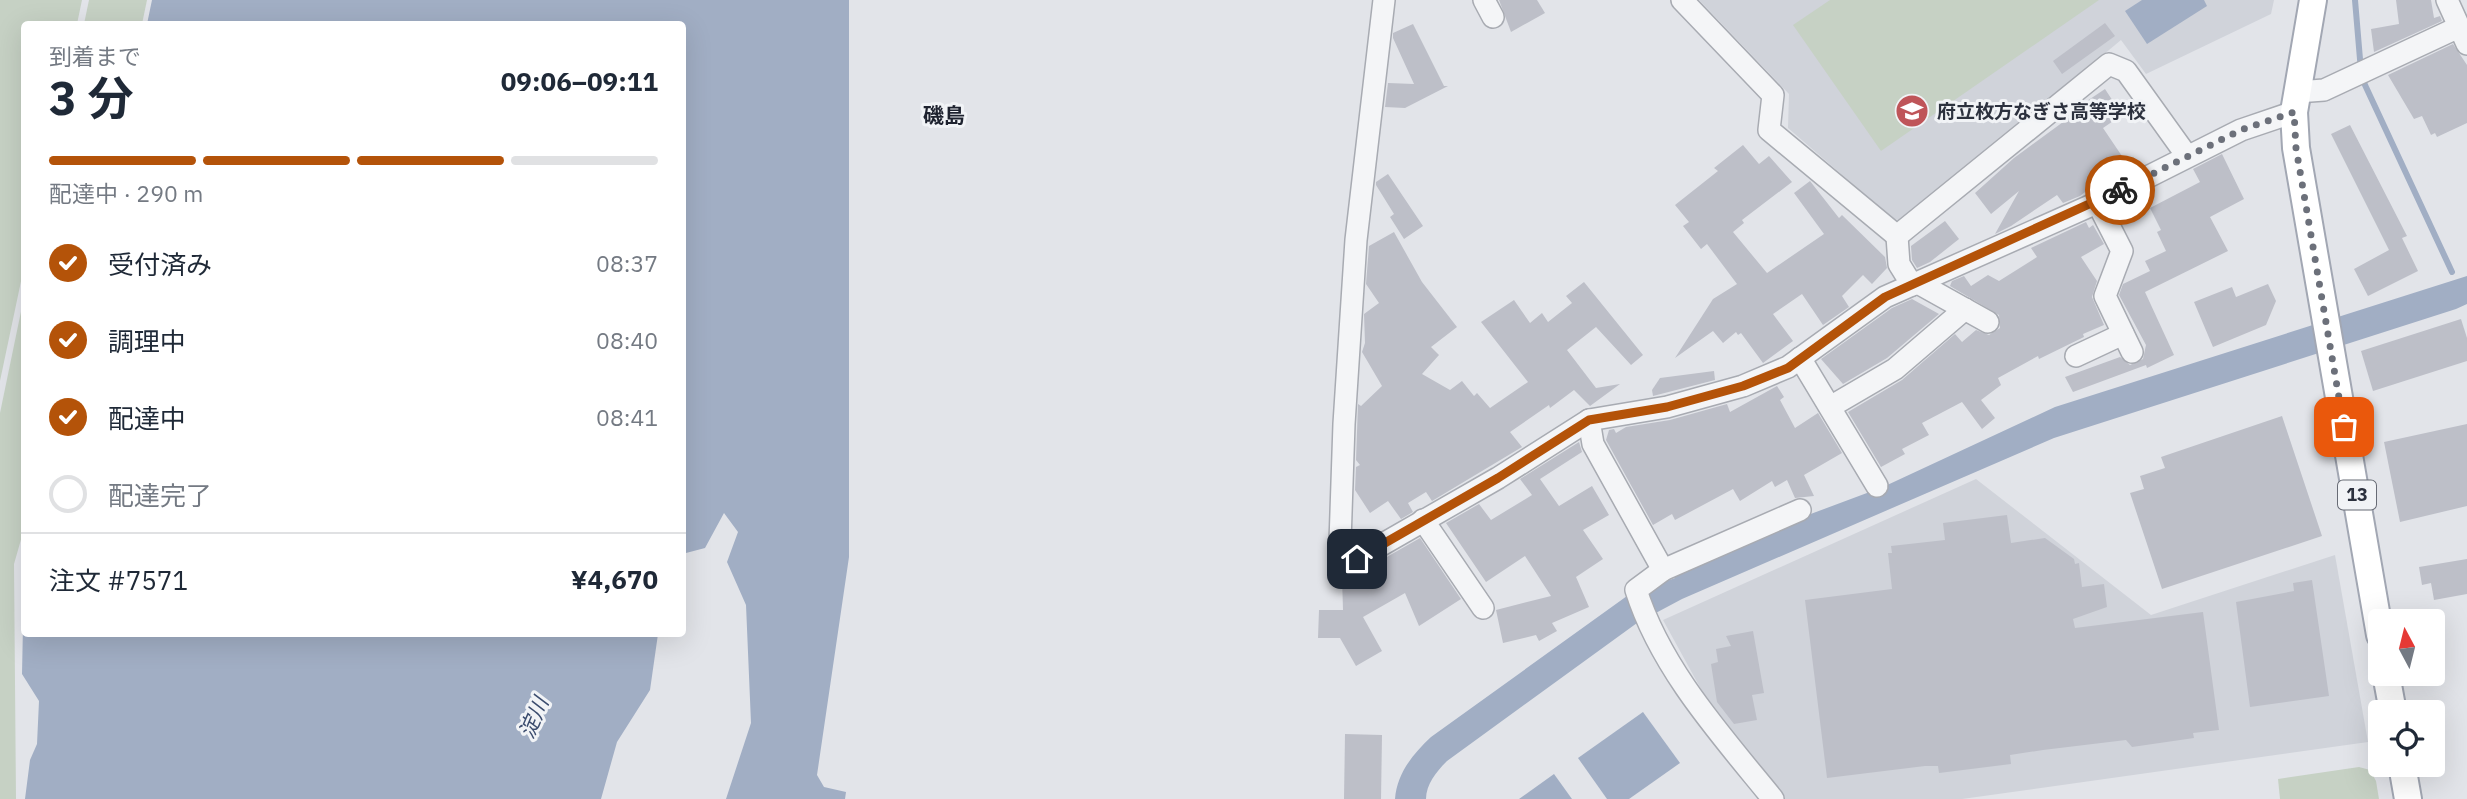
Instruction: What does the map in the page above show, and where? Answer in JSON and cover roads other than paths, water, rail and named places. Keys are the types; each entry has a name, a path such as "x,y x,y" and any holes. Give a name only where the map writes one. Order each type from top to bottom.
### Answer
{"main road":[{"name":"13","path":"2313,0 2296,102 2296,148 2375,609"},
{"path":"2404,777 2408,799"}],"street":[{"path":"1384,0 1356,240 1344,424 1340,542 1357,559 1589,420 1667,407 1743,386 1788,368 1885,297 2096,202 2296,102 2362,73 2463,36 2447,0"},
{"path":"1682,0 1773,95 1769,130 1898,236 1899,264 1915,284 1988,322"},
{"path":"1898,236 2109,64 2126,71 2187,156"},
{"path":"2076,356 2127,343 2105,296 2122,251 2096,202"},
{"path":"1830,407 1895,369 1965,309"},
{"path":"1800,358 1877,486"},
{"path":"1589,420 1593,444 1663,570"},
{"path":"1773,799 1719,733 1646,622 1636,590 1663,570 1800,510"},
{"path":"1423,520 1483,608"}],"water":[{"path":"152,0 849,0 849,557 817,775 824,787 846,792 845,799 726,799 751,723 746,605 727,562 738,532 724,513 705,548 686,553 686,21 148,21"},
{"path":"2142,0 2204,0 2207,6 2147,44 2125,11"},
{"path":"2467,276 2467,304 2456,309 2054,438 1682,599 1637,623 1447,761 1430,783 1426,799 1395,799 1399,781 1407,765 1431,737 1627,596 1675,578 1675,574 1808,515 1883,487 2055,407"},
{"name":"淀川","path":"23,637 658,637 650,690 617,742 601,799 25,799 30,760 37,744 39,701 22,674"},
{"path":"1643,712 1680,763 1629,799 1607,799 1578,758"},
{"path":"1554,774 1572,799 1519,799"}],"waterway":[{"path":"2355,0 2361,71 2365,85 2452,272"}],"place":[{"name":"府立枚方なぎさ高等学校","path":"1912,111"}],"district":[{"name":"磯島","path":"944,116"}]}
